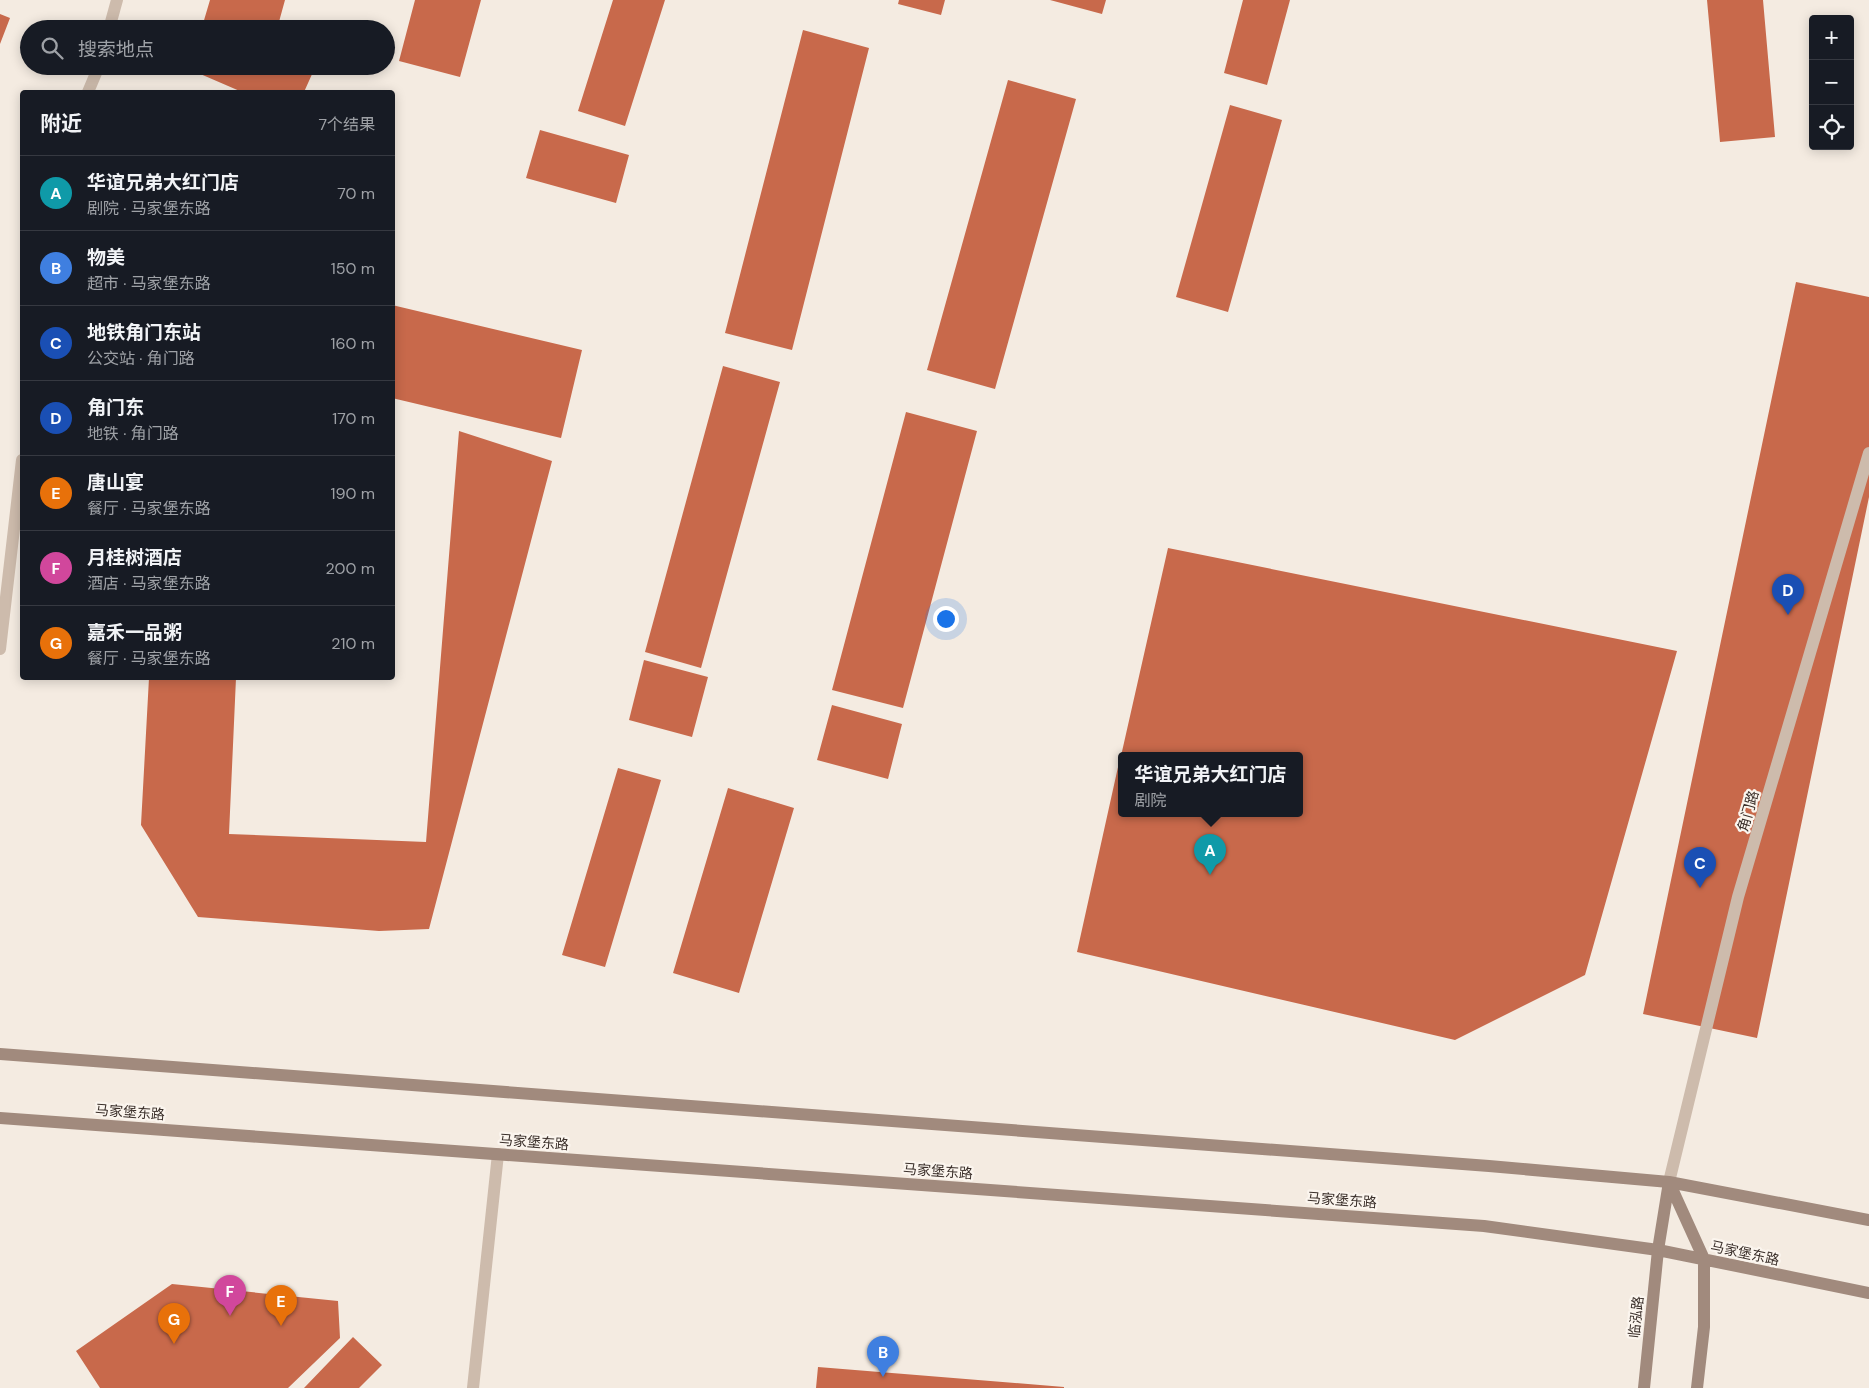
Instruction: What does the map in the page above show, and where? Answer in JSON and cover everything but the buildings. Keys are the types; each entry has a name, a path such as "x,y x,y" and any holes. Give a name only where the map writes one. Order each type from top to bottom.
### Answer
{"main road":[{"path":"0,1054 1489,1166 1669,1182 1869,1220"},
{"name":"马家堡东路","path":"0,1118 1484,1226 1658,1250 1869,1293"},
{"path":"1669,1182 1704,1259 1704,1327 1696,1388"},
{"name":"临泓路","path":"1644,1388 1658,1250 1669,1182"}],"street":[{"path":"111,20 117,0"},
{"path":"89,90 95,75"},
{"name":"角门路","path":"1669,1182 1738,897 1869,453"},
{"path":"0,649 20,477"},
{"path":"473,1388 498,1154"}],"place":[{"name":"角门东","path":"1788,615"},
{"name":"华谊兄弟大红门店","path":"1210,875"},
{"name":"地铁角门东站","path":"1700,888"},
{"name":"月桂树酒店","path":"230,1316"},
{"name":"唐山宴","path":"281,1326"},
{"name":"嘉禾一品粥","path":"174,1344"},
{"name":"物美","path":"883,1377"}]}
